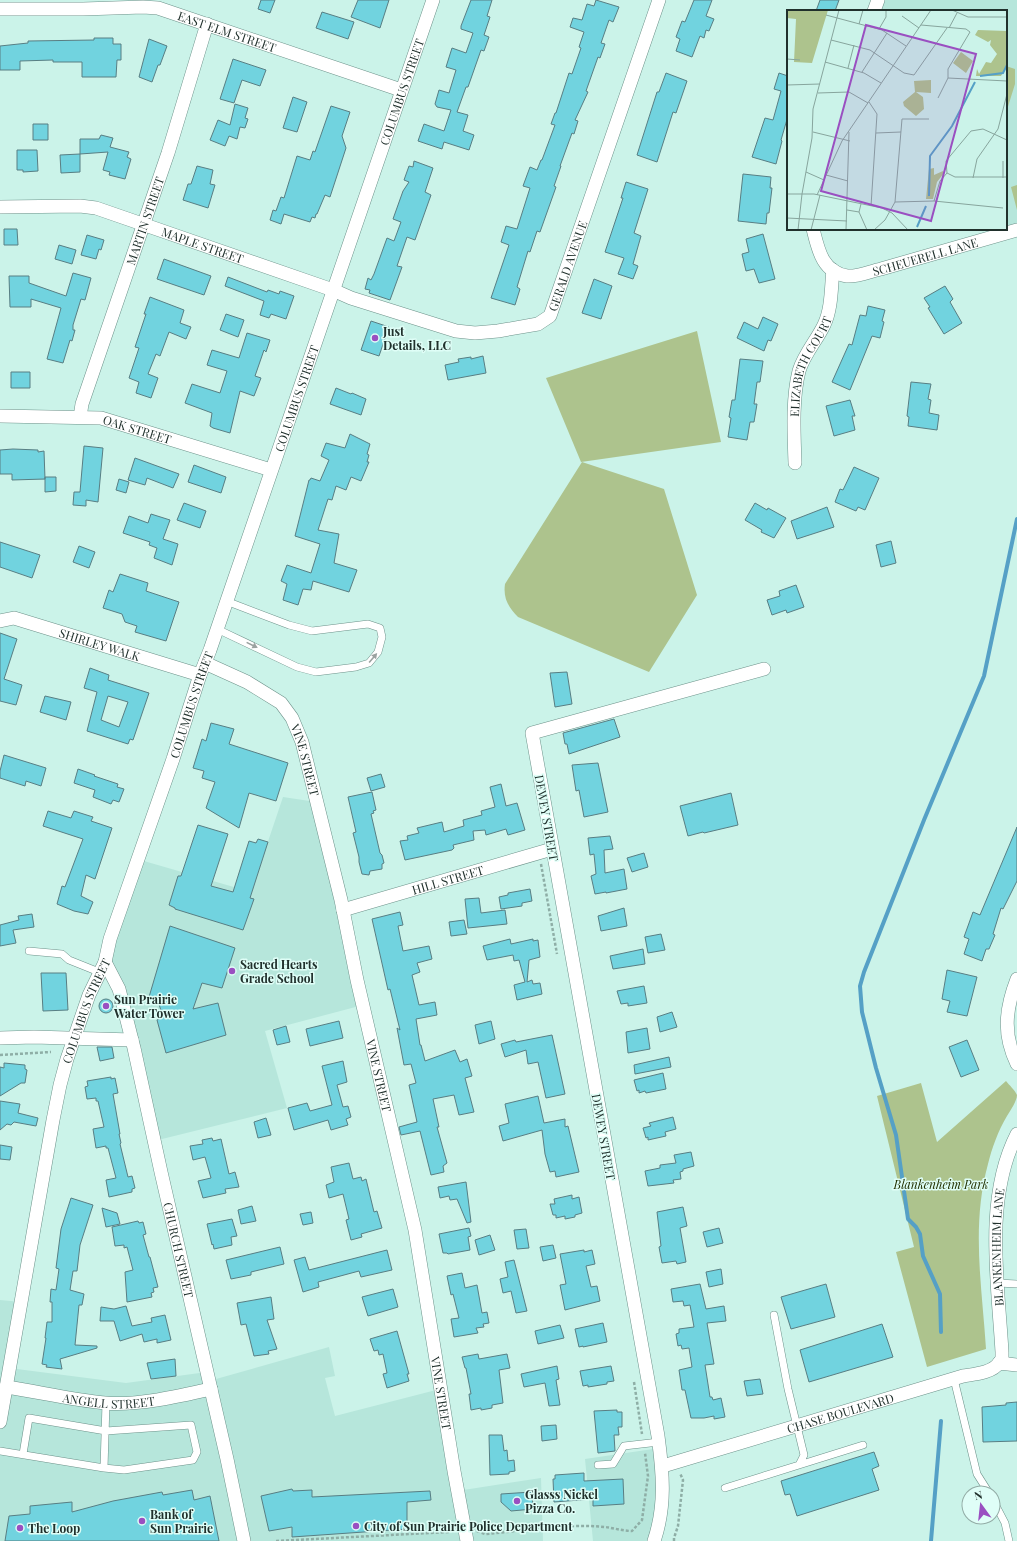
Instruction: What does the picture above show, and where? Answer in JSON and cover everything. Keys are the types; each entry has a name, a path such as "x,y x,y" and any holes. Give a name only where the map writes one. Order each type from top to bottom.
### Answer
{"street":[{"name":"COLUMBUS STREET","path":"0,1422 60,1085 89,995 102,967 110,939 173,759 216,629 433,0"},
{"name":"GERALD AVENUE","path":"333,290 351,298 456,331 475,333 498,331 538,324 550,316 659,0"},
{"path":"874,10 878,0"},
{"name":"EAST ELM STREET","path":"0,9 83,9 128,4 158,8 401,90"},
{"name":"MARTIN STREET","path":"80,417 82,404 144,225 184,102 207,24"},
{"name":"MAPLE STREET","path":"0,207 80,206 96,208 333,290"},
{"path":"813,230 821,258 828,267 834,270"},
{"name":"SCHEUERELL LANE","path":"834,270 848,276 858,275 1017,230"},
{"name":"ELIZABETH COURT","path":"795,463 795,408 797,380 800,369 824,325 828,314 834,270"},
{"name":"OAK STREET","path":"0,416 101,418 271,470"},
{"name":"SHIRLEY WALK","path":"0,621 14,618 203,669"},
{"name":"VINE STREET","path":"203,669 247,682 272,696 281,703 292,718 302,742 343,910 357,980 415,1230 454,1471 470,1536"},
{"name":"DEWEY STREET","path":"654,1541 662,1511 662,1466 659,1442 532,733 764,669"},
{"name":"HILL STREET","path":"343,910 552,849"},
{"name":"CHURCH STREET","path":"102,967 119,989 132,1040 244,1541"},
{"path":"1017,980 1011,995 1006,1019 1011,1051 1017,1064"},
{"path":"0,1038 132,1040"},
{"name":"BLANKENHEIM LANE","path":"999,1363 1002,1359 1002,1352 995,1236 996,1211 1005,1164 1017,1134"},
{"path":"999,1363 1017,1365"},
{"name":"CHASE BOULEVARD","path":"662,1466 954,1379 986,1371 996,1367 999,1363"},
{"name":"ANGELL STREET","path":"6,1387 106,1403 131,1403 211,1389"}],"lane":[{"path":"216,629 297,667 316,672 356,667 369,663 378,652 382,637 380,628 368,624 312,631 289,626 226,601"},
{"path":"29,951 62,954 69,960 102,967"},
{"path":"998,1283 1017,1284"},
{"path":"774,1315 796,1426 804,1455 799,1465"},
{"path":"954,1379 977,1474 983,1485"},
{"path":"104,1468 106,1403"},
{"path":"0,1451 124,1470 193,1460 197,1452 191,1425 106,1431 29,1418 23,1454"},
{"path":"598,1465 613,1464 624,1446 659,1442"},
{"path":"725,1488 863,1445"},
{"path":"1001,1515 1005,1523 1009,1541"}],"path":[{"path":"539,853 558,958"},
{"path":"0,1055 50,1052"},
{"path":"470,1536 477,1530 480,1533 485,1534 564,1527 605,1527 622,1531 632,1531 642,1520 648,1476 634,1382"},
{"path":"276,1541 449,1532"}],"shaded area":[{"path":"878,0 1017,0 1017,230 1007,229 1007,10 874,10"},
{"name":"Sacred Hearts Grade School","path":"283,797 316,802 363,1005 265,1031 287,1108 154,1141 149,1116 105,962 137,859 251,892"},
{"path":"0,1300 21,1302 9,1368 126,1383 207,1372 209,1381 329,1347 335,1376 325,1378 335,1416 440,1389 457,1491 541,1478 543,1541 0,1541"},
{"path":"660,1448 654,1541 593,1541 585,1459"}],"green space":[{"path":"1007,66 1015,69 1015,84 1007,110"},
{"path":"1017,185 1017,210 1011,187"},
{"path":"697,331 721,442 581,462 546,378"},
{"path":"582,462 664,489 697,595 649,672 518,617 511,610 506,598 505,584"},
{"name":"Blankenheim Park","path":"1006,1081 1016,1093 1017,1097 1001,1128 991,1152 983,1187 980,1210 979,1256 986,1349 927,1367 896,1252 914,1247 877,1096 921,1083 937,1142"}],"building":[{"path":"261,0 275,0 270,13 258,9"},
{"path":"358,0 389,0 380,28 351,17"},
{"path":"471,0 492,0 487,16 490,17 484,35 489,37 484,51 481,50 468,87 466,87 457,112 468,115 463,131 474,135 469,150 444,142 442,149 418,141 424,124 444,131 451,110 437,107 435,104 439,90 449,93 456,70 446,67 452,48 466,53 473,33 461,29"},
{"path":"596,0 619,7 613,22 609,20 601,43 605,44 600,58 598,57 586,91 588,92 575,120 578,121 560,166 554,186 556,187 540,232 537,231 530,252 528,251 517,287 520,289 515,305 491,298 509,245 501,242 506,226 517,229 530,188 523,186 530,167 537,170 542,160 555,125 551,124 569,73 572,74 581,48 579,47 584,32 570,27 573,18 582,20 587,4 594,6"},
{"path":"694,0 712,0 706,16 714,19 709,31 706,30 704,38 700,36 692,57 676,51 680,39 676,37 682,21 685,22"},
{"path":"820,0 839,0 835,10 816,10"},
{"path":"322,12 354,22 348,39 316,28"},
{"path":"94,38 113,38 113,44 121,44 121,60 117,60 116,77 82,77 82,62 53,62 53,60 20,61 20,70 0,70 0,46 28,43 28,41 94,40"},
{"path":"149,39 167,46 152,82 139,77"},
{"path":"233,59 266,70 260,86 242,80 234,103 220,99"},
{"path":"666,73 687,81 676,113 673,112 657,162 637,155 657,92 659,92"},
{"path":"779,73 787,76 787,119 776,164 752,157 765,118 773,120 781,91 774,89"},
{"path":"293,97 307,102 297,132 283,128"},
{"path":"235,104 248,108 245,118 248,119 245,128 240,127 237,139 229,136 225,146 210,140 218,120 230,125"},
{"path":"331,106 350,112 342,136 346,148 330,197 325,195 315,218 312,217 310,222 284,214 281,224 270,220 273,210 276,211 281,197 284,198 297,156 310,160 313,151 315,152"},
{"path":"33,124 48,124 48,140 33,140"},
{"path":"101,135 113,138 110,147 129,152 127,157 131,159 125,179 109,175 110,172 103,170 108,152 80,154 80,139 99,139"},
{"path":"17,150 37,150 38,171 23,172 23,170 17,170"},
{"path":"80,154 80,172 61,173 60,155"},
{"path":"414,161 433,168 425,192 431,195 415,240 407,237 397,266 402,267 390,300 369,293 370,290 365,289 368,278 371,280 374,274 387,238 394,241 401,222 393,219 403,191 409,182 404,180 409,166 413,167"},
{"path":"197,166 213,170 210,184 215,185 208,208 183,200 188,184 191,184"},
{"path":"743,174 771,177 770,188 772,188 766,224 738,221"},
{"path":"626,182 648,189 634,233 641,236 633,264 638,266 633,279 618,274 624,258 605,252 623,198 621,198"},
{"path":"4,229 17,229 18,245 4,245"},
{"path":"763,234 775,279 759,283 754,269 746,271 742,254 749,252 746,239"},
{"path":"87,235 104,240 96,259 81,255"},
{"path":"59,245 76,250 72,264 55,259"},
{"path":"164,259 211,276 204,295 157,279"},
{"path":"73,273 91,278 85,300 81,299 73,325 73,330 75,330 72,341 70,340 63,363 47,359 61,308 31,299 31,307 10,307 9,276 29,276 29,283 66,296"},
{"path":"228,277 267,292 268,290 279,294 280,291 294,296 286,319 271,314 269,318 260,315 264,301 225,286"},
{"path":"594,279 612,286 601,319 582,313"},
{"path":"945,286 953,299 950,302 962,323 944,334 928,308 930,307 924,298"},
{"path":"150,297 184,310 180,323 191,327 186,339 169,332 160,356 156,354 148,374 158,378 151,398 136,393 139,382 129,378 139,348 135,347"},
{"path":"868,306 885,310 882,321 884,322 880,338 872,336 850,390 832,382 849,344 852,345 860,315 866,316"},
{"path":"226,314 244,320 238,337 220,330"},
{"path":"763,317 778,324 771,341 768,340 764,351 737,338 744,322 758,329"},
{"name":"Just Details, LLC","path":"371,321 389,327 379,356 361,350"},
{"path":"247,333 270,340 266,352 264,350 255,376 261,378 254,396 240,391 230,433 210,426 212,413 185,403 192,384 220,393 227,371 207,365 212,350 239,358"},
{"path":"483,356 486,373 448,380 445,365 459,362 458,359 471,357 471,359"},
{"path":"740,359 763,361 760,382 757,382 754,404 757,404 754,422 750,422 747,440 728,437 731,418 729,417 732,400 735,400"},
{"path":"11,372 30,372 30,388 11,388"},
{"path":"911,382 931,384 928,399 931,400 929,413 939,415 937,430 908,426 909,417 907,416"},
{"path":"336,388 366,399 361,415 330,404"},
{"path":"850,400 855,416 852,416 855,430 834,436 826,406"},
{"path":"350,434 370,444 367,454 369,455 367,462 369,462 361,481 351,477 346,490 336,486 332,500 328,499 318,530 339,534 334,563 357,570 349,592 313,581 311,590 303,589 298,605 283,600 287,584 281,581 287,565 311,573 320,544 295,536 309,480 311,478 320,481 329,460 321,456 326,443 345,448"},
{"path":"84,446 103,448 98,502 86,500 86,506 73,505 74,492 80,492"},
{"path":"0,450 38,450 38,452 44,451 45,479 12,480 12,474 0,474"},
{"path":"135,458 179,474 173,488 147,478 145,485 128,480"},
{"path":"194,465 226,477 221,493 188,482"},
{"path":"854,467 879,478 865,510 858,507 856,511 835,502 840,489 843,490"},
{"path":"45,477 56,477 56,491 45,492"},
{"path":"119,479 129,482 126,493 116,490"},
{"path":"184,503 206,511 200,528 177,520"},
{"path":"755,503 786,518 774,538 761,532 762,530 745,520"},
{"path":"827,507 834,527 797,539 791,521"},
{"path":"151,514 170,520 163,539 178,544 172,565 154,558 157,548 149,545 150,542 123,533 129,516 148,523"},
{"path":"891,541 896,563 881,567 876,545"},
{"path":"0,542 40,555 32,578 0,567"},
{"path":"79,546 95,552 89,568 73,562"},
{"path":"120,574 148,583 146,591 179,602 166,641 135,632 137,626 125,622 122,614 103,608 109,590 113,592"},
{"path":"796,585 804,607 787,613 786,610 772,615 767,600 780,596 779,591"},
{"path":"0,633 17,639 4,679 22,685 16,705 0,701"},
{"path":"90,668 109,675 108,680 149,693 133,740 130,739 128,744 87,731 97,692 84,688","holes":["108,696 128,702 119,727 101,720"]},
{"path":"567,672 572,704 555,707 550,673"},
{"path":"45,696 71,702 66,720 40,712"},
{"path":"614,719 620,737 569,754 563,733"},
{"path":"211,723 234,729 229,744 288,763 276,801 249,793 239,828 206,808 215,782 202,778 204,771 193,768 202,739 206,741"},
{"path":"4,755 46,768 41,786 26,781 25,786 0,778"},
{"path":"598,763 608,812 584,817 579,790 576,791 572,765"},
{"path":"78,769 118,784 117,787 124,789 119,802 113,800 111,804 93,797 95,790 74,783"},
{"path":"381,774 385,787 371,791 367,778"},
{"path":"501,784 506,806 517,803 525,830 508,835 506,829 486,835 485,830 473,831 474,840 453,845 454,848 452,850 405,860 400,841 408,840 407,836 419,833 417,828 442,822 444,832 464,826 463,820 482,815 481,811 495,807 490,787"},
{"path":"372,792 376,810 371,814 380,853 384,863 382,864 382,869 370,871 369,875 362,874 353,833 356,832 348,797"},
{"path":"731,793 738,825 688,836 680,806"},
{"path":"48,811 71,818 74,811 93,817 91,821 112,828 95,879 86,875 81,896 93,902 88,914 74,911 57,904 62,886 65,887 83,839 43,826"},
{"path":"198,825 228,834 211,886 233,892 249,841 256,843 258,839 268,842 250,898 254,899 243,930 175,909 169,905 178,876 181,876"},
{"path":"1017,827 1017,881 1003,909 1001,908 993,934 995,935 989,949 986,949 982,961 964,954 969,939 964,937 973,912 980,915"},
{"path":"610,836 613,849 604,850 605,873 624,869 627,889 595,894 591,876 596,874 594,854 590,855 588,838"},
{"path":"644,853 648,867 632,872 627,858"},
{"path":"530,889 532,901 522,903 522,906 501,909 499,897 508,895 508,893"},
{"path":"479,898 481,913 505,910 507,924 468,928 465,899"},
{"path":"624,908 627,926 601,931 598,916"},
{"path":"400,912 403,925 398,926 403,951 429,946 432,959 417,963 420,972 412,975 419,1005 435,1002 437,1015 416,1019 420,1045 425,1061 455,1050 460,1062 467,1059 472,1076 465,1078 474,1112 459,1115 454,1095 433,1099 439,1127 437,1127 447,1163 443,1166 444,1172 431,1175 420,1131 401,1135 399,1127 417,1122 409,1085 416,1083 411,1064 404,1065 397,1028 400,1030 390,989 388,990 372,919"},
{"path":"32,914 34,927 13,930 16,943 0,946 0,925 19,920 18,916"},
{"path":"464,920 467,934 451,936 449,922"},
{"path":"170,926 235,948 222,988 202,983 193,1009 218,1003 226,1035 166,1053 157,1020 163,1017 158,1001 149,997"},
{"path":"661,934 665,950 648,953 645,937"},
{"path":"510,939 511,944 533,939 533,941 538,940 540,957 529,960 527,982 532,980 533,984 540,983 542,994 517,1000 514,985 525,982 519,960 514,961 513,955 487,960 483,946"},
{"path":"643,949 645,964 613,969 610,956"},
{"path":"947,970 977,977 967,1016 947,1012 950,1001 942,999"},
{"path":"41,973 66,973 68,1010 43,1011"},
{"path":"644,986 647,1003 628,1006 628,1003 621,1004 617,991"},
{"name":"Sun Prairie Water Tower","path":"103,999 109,999 113,1003 113,1009 109,1013 103,1013 99,1009 99,1003"},
{"path":"672,1012 677,1027 660,1032 657,1017"},
{"path":"339,1021 343,1038 310,1046 306,1029"},
{"path":"491,1021 495,1039 479,1044 475,1025"},
{"path":"286,1026 290,1042 277,1045 273,1030"},
{"path":"647,1028 650,1049 628,1053 626,1032"},
{"path":"552,1035 565,1094 546,1098 538,1062 528,1064 526,1050 505,1057 501,1044 515,1040 516,1042"},
{"path":"967,1040 979,1070 961,1077 949,1047"},
{"path":"97,1047 112,1047 114,1058 100,1061"},
{"path":"669,1057 671,1067 635,1074 634,1065"},
{"path":"343,1061 347,1082 337,1085 343,1107 348,1106 351,1117 346,1119 348,1125 331,1130 328,1120 294,1130 288,1108 307,1103 310,1111 332,1105 322,1066"},
{"path":"4,1063 25,1065 25,1069 27,1070 25,1083 21,1083 0,1096 0,1067 4,1068"},
{"path":"663,1073 666,1089 646,1093 645,1091 639,1093 639,1090 637,1091 634,1080"},
{"path":"111,1077 111,1079 115,1078 118,1093 113,1094 120,1134 120,1144 128,1177 132,1176 135,1188 132,1189 132,1192 109,1197 106,1180 116,1178 108,1148 106,1148 106,1146 96,1148 93,1129 104,1127 98,1101 96,1101 96,1098 87,1099 85,1087 88,1086 87,1081"},
{"path":"538,1096 544,1123 565,1119 565,1127 568,1126 579,1172 556,1177 555,1171 550,1172 545,1154 542,1130 503,1141 499,1126 509,1123 505,1104"},
{"path":"0,1101 20,1104 18,1113 38,1118 36,1126 14,1122 11,1125 7,1124 0,1130"},
{"path":"673,1117 676,1129 665,1132 666,1136 648,1140 648,1137 646,1138 643,1128 651,1126 649,1123"},
{"path":"266,1118 271,1135 258,1138 254,1122"},
{"path":"212,1138 213,1141 221,1139 229,1174 235,1172 239,1187 225,1189 226,1193 203,1198 198,1181 211,1178 205,1157 193,1160 190,1146 203,1144 202,1140"},
{"path":"0,1145 12,1147 10,1160 0,1159"},
{"path":"691,1152 694,1166 683,1169 683,1171 680,1172 681,1179 673,1180 674,1183 648,1186 645,1171 660,1168 660,1165 676,1163 674,1155"},
{"path":"349,1163 353,1179 361,1177 362,1181 366,1179 374,1212 377,1211 382,1228 361,1234 362,1237 351,1240 346,1220 349,1219 343,1194 329,1198 326,1185 334,1182 331,1167"},
{"path":"466,1182 471,1222 467,1223 457,1199 450,1200 449,1196 440,1198 438,1187"},
{"path":"572,1195 572,1199 579,1197 582,1213 575,1215 575,1217 565,1219 565,1216 556,1218 556,1215 553,1215 550,1204 555,1204 554,1199"},
{"path":"71,1198 93,1205 80,1245 77,1271 73,1271 70,1290 84,1294 82,1305 79,1305 75,1345 97,1346 97,1348 60,1359 62,1369 46,1367 47,1365 42,1364 47,1322 52,1322 52,1302 50,1302 51,1289 56,1290 59,1269 56,1268 61,1229"},
{"path":"252,1206 256,1221 241,1224 238,1210"},
{"path":"683,1207 687,1226 680,1228 686,1262 677,1264 676,1261 662,1263 659,1247 661,1246 657,1212"},
{"path":"102,1208 117,1213 120,1224 106,1227"},
{"path":"311,1212 313,1223 303,1225 300,1214"},
{"path":"232,1219 237,1236 231,1237 232,1245 214,1249 207,1224"},
{"path":"138,1221 139,1223 143,1222 146,1234 143,1235 158,1287 153,1288 154,1292 151,1293 152,1297 127,1302 125,1272 133,1270 127,1247 124,1248 124,1245 115,1246 112,1227"},
{"path":"469,1228 471,1236 468,1237 470,1250 448,1254 443,1253 439,1234"},
{"path":"719,1228 723,1243 707,1247 703,1232"},
{"path":"526,1229 529,1248 517,1249 514,1230"},
{"path":"490,1235 495,1250 479,1255 475,1240"},
{"path":"553,1245 556,1258 543,1261 540,1247"},
{"path":"280,1247 284,1264 251,1272 251,1275 231,1279 226,1260"},
{"path":"387,1250 392,1270 361,1277 359,1271 318,1282 319,1287 303,1292 294,1260 305,1257 309,1270"},
{"path":"584,1250 584,1252 592,1250 595,1264 586,1266 591,1287 597,1286 600,1301 565,1310 560,1285 566,1284 560,1254"},
{"path":"514,1260 527,1311 516,1313 511,1291 503,1293 500,1279 508,1277 505,1262"},
{"path":"721,1269 723,1284 709,1287 706,1272"},
{"path":"462,1273 465,1288 477,1285 482,1313 487,1312 489,1323 483,1324 484,1327 476,1328 478,1333 454,1337 451,1319 459,1318 453,1294 451,1295 447,1276"},
{"path":"700,1284 706,1309 724,1306 726,1321 707,1323 714,1364 705,1365 710,1397 712,1397 713,1400 721,1398 725,1417 714,1419 714,1416 691,1418 685,1390 682,1390 679,1370 692,1367 689,1348 682,1349 681,1345 678,1346 676,1334 679,1333 679,1329 694,1327 690,1305 684,1306 683,1301 673,1302 671,1289"},
{"path":"826,1284 835,1317 791,1329 781,1297"},
{"path":"393,1289 398,1307 368,1316 362,1297"},
{"path":"271,1297 274,1319 267,1320 277,1349 268,1351 269,1354 254,1356 246,1324 241,1325 237,1303"},
{"path":"126,1306 132,1326 152,1322 151,1318 165,1315 171,1340 157,1343 157,1339 144,1342 142,1334 120,1341 114,1321 100,1321 101,1307 114,1309"},
{"path":"603,1323 607,1342 579,1347 575,1329"},
{"path":"882,1324 893,1357 809,1382 800,1350"},
{"path":"560,1325 564,1338 538,1344 535,1331"},
{"path":"397,1331 409,1374 407,1374 409,1381 387,1388 383,1374 387,1373 383,1354 379,1355 378,1350 374,1351 370,1339"},
{"path":"478,1354 479,1359 507,1354 510,1368 499,1370 503,1403 492,1405 492,1408 471,1410 469,1394 471,1394 466,1368 462,1357"},
{"path":"175,1359 176,1376 151,1379 147,1363"},
{"path":"557,1366 559,1379 556,1380 560,1405 549,1406 545,1383 524,1387 521,1374"},
{"path":"611,1366 614,1381 607,1382 607,1384 588,1387 588,1385 583,1386 580,1371"},
{"path":"760,1379 763,1394 747,1396 744,1381"},
{"path":"1017,1402 1017,1441 983,1442 982,1407 1006,1405 1006,1403"},
{"path":"617,1410 617,1412 622,1412 622,1427 618,1427 619,1435 614,1435 615,1451 598,1453 594,1411"},
{"path":"556,1425 557,1439 542,1441 541,1426"},
{"path":"489,1435 502,1435 504,1451 507,1450 508,1461 514,1460 515,1471 509,1472 509,1474 490,1475"},
{"path":"874,1452 879,1466 872,1469 879,1490 797,1516 790,1494 785,1495 781,1481"},
{"path":"584,1473 584,1481 623,1479 624,1504 593,1506 593,1499 554,1502 553,1479 555,1479 555,1475"},
{"path":"292,1489 293,1491 312,1490 312,1497 430,1491 431,1500 407,1502 407,1529 292,1537 292,1527 269,1531 261,1496"},
{"path":"192,1490 194,1500 210,1496 219,1541 5,1541 9,1516 30,1514 30,1506 72,1502 72,1512 113,1501 162,1492 163,1495"},
{"path":"532,1492 533,1509 511,1511 501,1502 501,1494"}],"waterway":[{"path":"941,1332 940,1294 923,1256 920,1234 916,1227 908,1219 896,1135 876,1068 862,1012 860,986 864,972 924,820 984,676 1017,519"},
{"path":"931,1541 941,1421"}],"place":[{"name":"Just Details, LLC","path":"375,338"},
{"name":"Sacred Hearts Grade School","path":"232,971"},
{"name":"Sun Prairie Water Tower","path":"106,1006"},
{"name":"Glasss Nickel Pizza Co.","path":"517,1501"},
{"name":"Bank of Sun Prairie","path":"142,1521"},
{"name":"City of Sun Prairie Police Department","path":"356,1526"},
{"name":"The Loop","path":"20,1528"}]}
